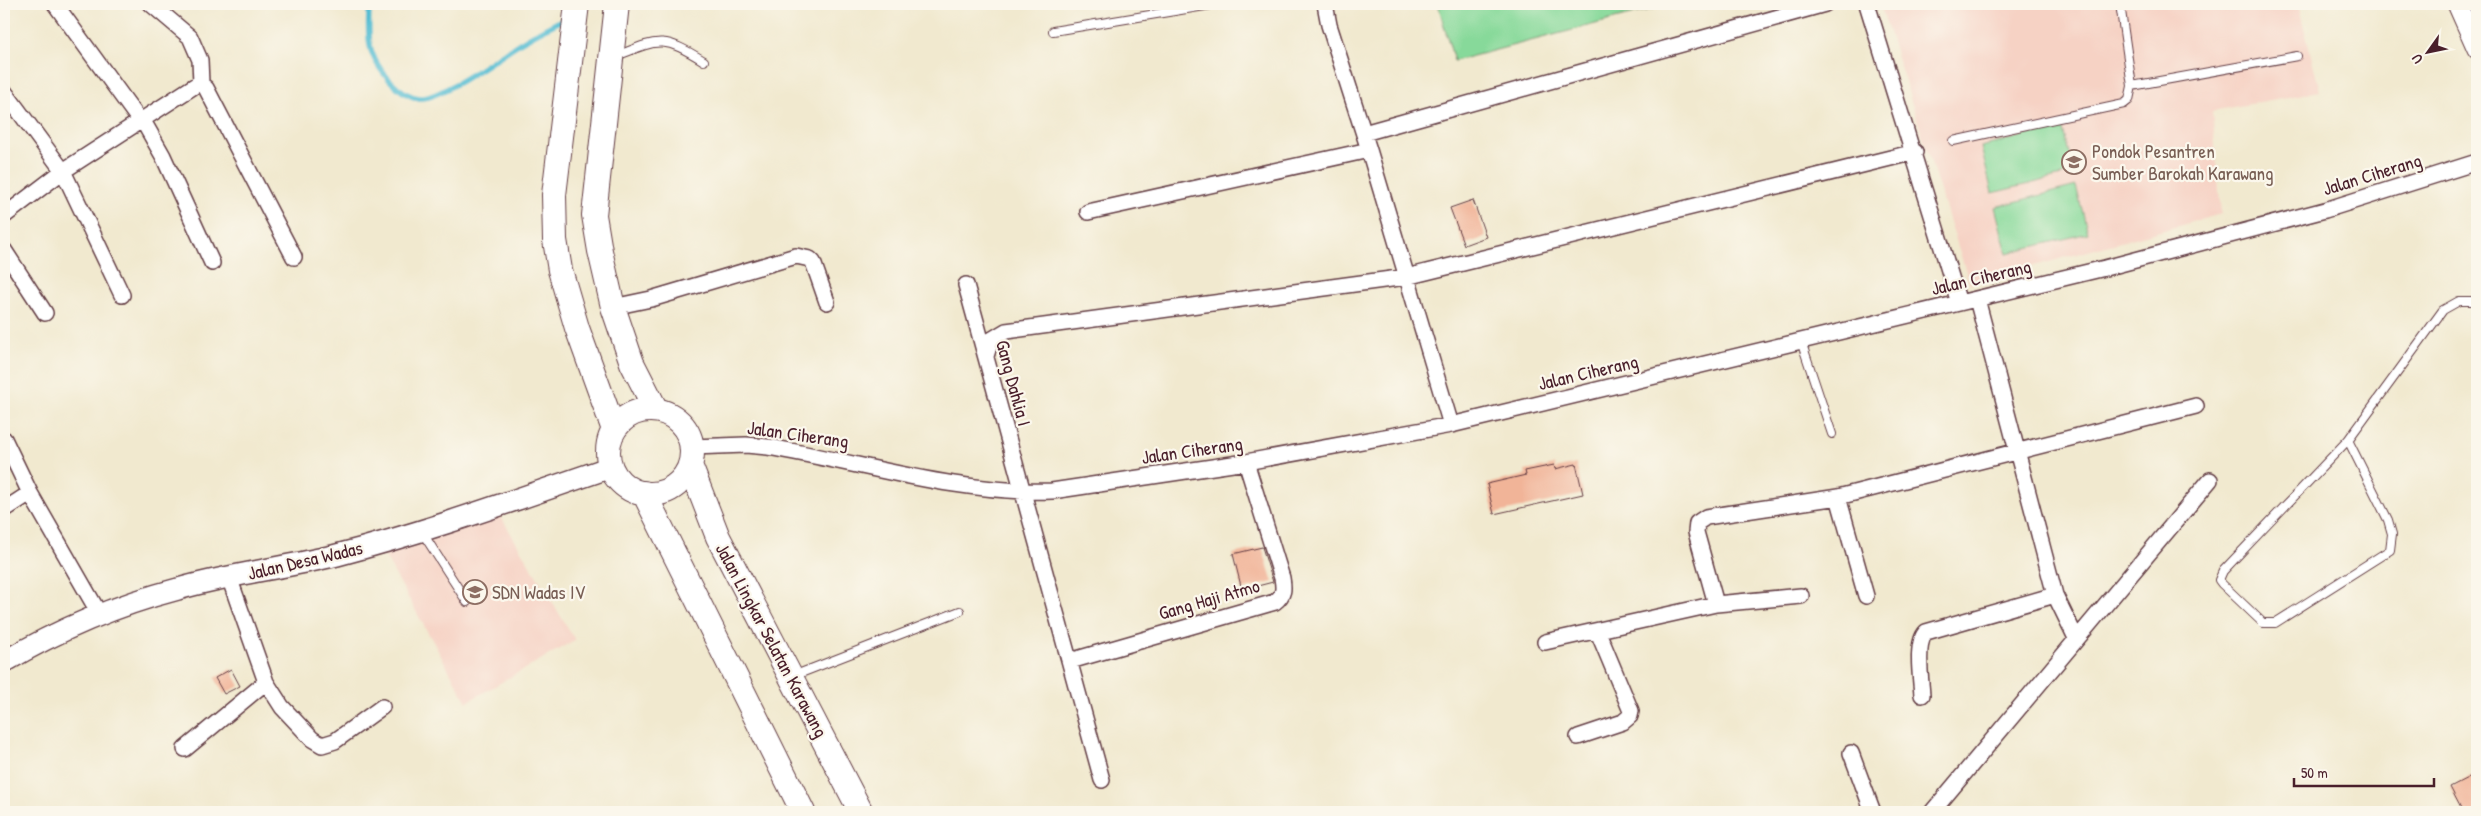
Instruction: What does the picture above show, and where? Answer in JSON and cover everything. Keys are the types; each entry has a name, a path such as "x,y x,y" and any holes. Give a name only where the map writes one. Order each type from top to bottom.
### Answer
{"main road":[{"path":"577,4 554,195 555,240 560,270 577,328 614,430"},
{"path":"617,4 594,214 600,251 614,307 632,363 656,410"},
{"path":"656,410 673,417 686,430 691,456 683,478 672,488 659,493 644,494 624,485 611,467 608,454 609,441 614,430 624,418 638,411 656,410"},
{"name":"Jalan Lingkar Selatan Karawang","path":"691,456 718,537 861,812"},
{"name":"Jalan Desa Wadas","path":"4,662 52,635 100,614 179,588 335,555 422,532 611,467"},
{"path":"644,494 803,812"}],"street":[{"path":"54,4 141,120 163,156 212,262"},
{"path":"151,4 190,37 200,60 201,83 206,88 294,257"},
{"path":"1325,4 1329,25 1364,133 1451,425"},
{"path":"1364,133 1825,4"},
{"path":"1867,4 1915,152 1959,302"},
{"path":"2457,4 2477,49"},
{"path":"4,216 63,171 192,86 201,83"},
{"path":"4,91 63,171 122,296"},
{"path":"1088,212 1369,150"},
{"path":"986,356 991,340 1006,331 1406,277 1915,152"},
{"name":"Jalan Ciherang","path":"691,456 746,445 768,447 838,459 928,479 995,490 1022,492 1052,491 1246,462 1451,425 1977,299 2261,227 2477,162"},
{"path":"4,250 45,313"},
{"path":"614,307 651,299 796,256 810,258 813,262 826,302"},
{"name":"Gang Dahlia I","path":"966,285 1102,780"},
{"path":"1977,299 2055,595 2076,638"},
{"path":"1716,604 1696,532 1697,523 1701,519 1714,514 1838,497 2196,406"},
{"path":"4,439 30,493 100,614"},
{"name":"Gang Haji Atmo","path":"1070,661 1280,598 1284,588 1282,578 1246,462"},
{"path":"1932,812 2210,480"},
{"path":"4,510 30,493"},
{"path":"1838,497 1866,596"},
{"path":"229,577 266,682 282,707 312,739 322,745 335,741 382,707"},
{"path":"1922,695 1920,650 1922,636 1926,632 2055,595"},
{"path":"1545,642 1598,632 1716,604 1801,596"},
{"path":"1578,738 1623,722 1630,716 1629,706 1598,632"},
{"path":"185,749 266,682"},
{"path":"1851,753 1873,812"}],"lane":[{"path":"1053,31 1217,4"},
{"path":"1953,141 2124,104 2132,96 2132,86 2120,4"},
{"path":"612,58 648,44 668,42 679,45 704,61"},
{"path":"2132,86 2297,56"},
{"path":"2348,440 2388,520 2392,534 2390,550 2275,622 2263,623 2222,584 2220,575 2348,440 2443,310 2459,301 2477,301"},
{"path":"1801,341 1832,434"},
{"path":"422,532 467,602"},
{"path":"791,677 811,667 960,611"}],"shaded area":[{"name":"Pondok Pesantren Sumber Barokah Karawang","path":"1880,4 2298,4 2320,91 2212,111 2221,214 1970,284"},
{"name":"SDN Wadas IV","path":"495,507 575,640 467,702 378,544"}],"green space":[{"path":"1438,4 1672,4 1454,61"},
{"path":"2062,126 2074,173 1992,193 1981,147"},
{"path":"2076,186 2088,233 2007,253 1995,207"}],"building":[{"path":"1473,200 1486,237 1464,245 1450,208"},
{"path":"1576,464 1583,494 1494,514 1487,484 1526,475 1525,471 1554,465 1555,469"},
{"path":"1262,547 1273,582 1242,590 1233,554"},
{"path":"231,669 240,686 224,694 215,678"},
{"path":"2477,773 2477,812 2463,812 2450,787"}],"waterway":[{"path":"369,4 369,42 375,60 391,82 398,88 405,93 420,98 429,97 456,84 523,41 570,16"}],"place":[{"name":"Pondok Pesantren Sumber Barokah Karawang","path":"2074,162"},
{"name":"SDN Wadas IV","path":"475,592"}]}
